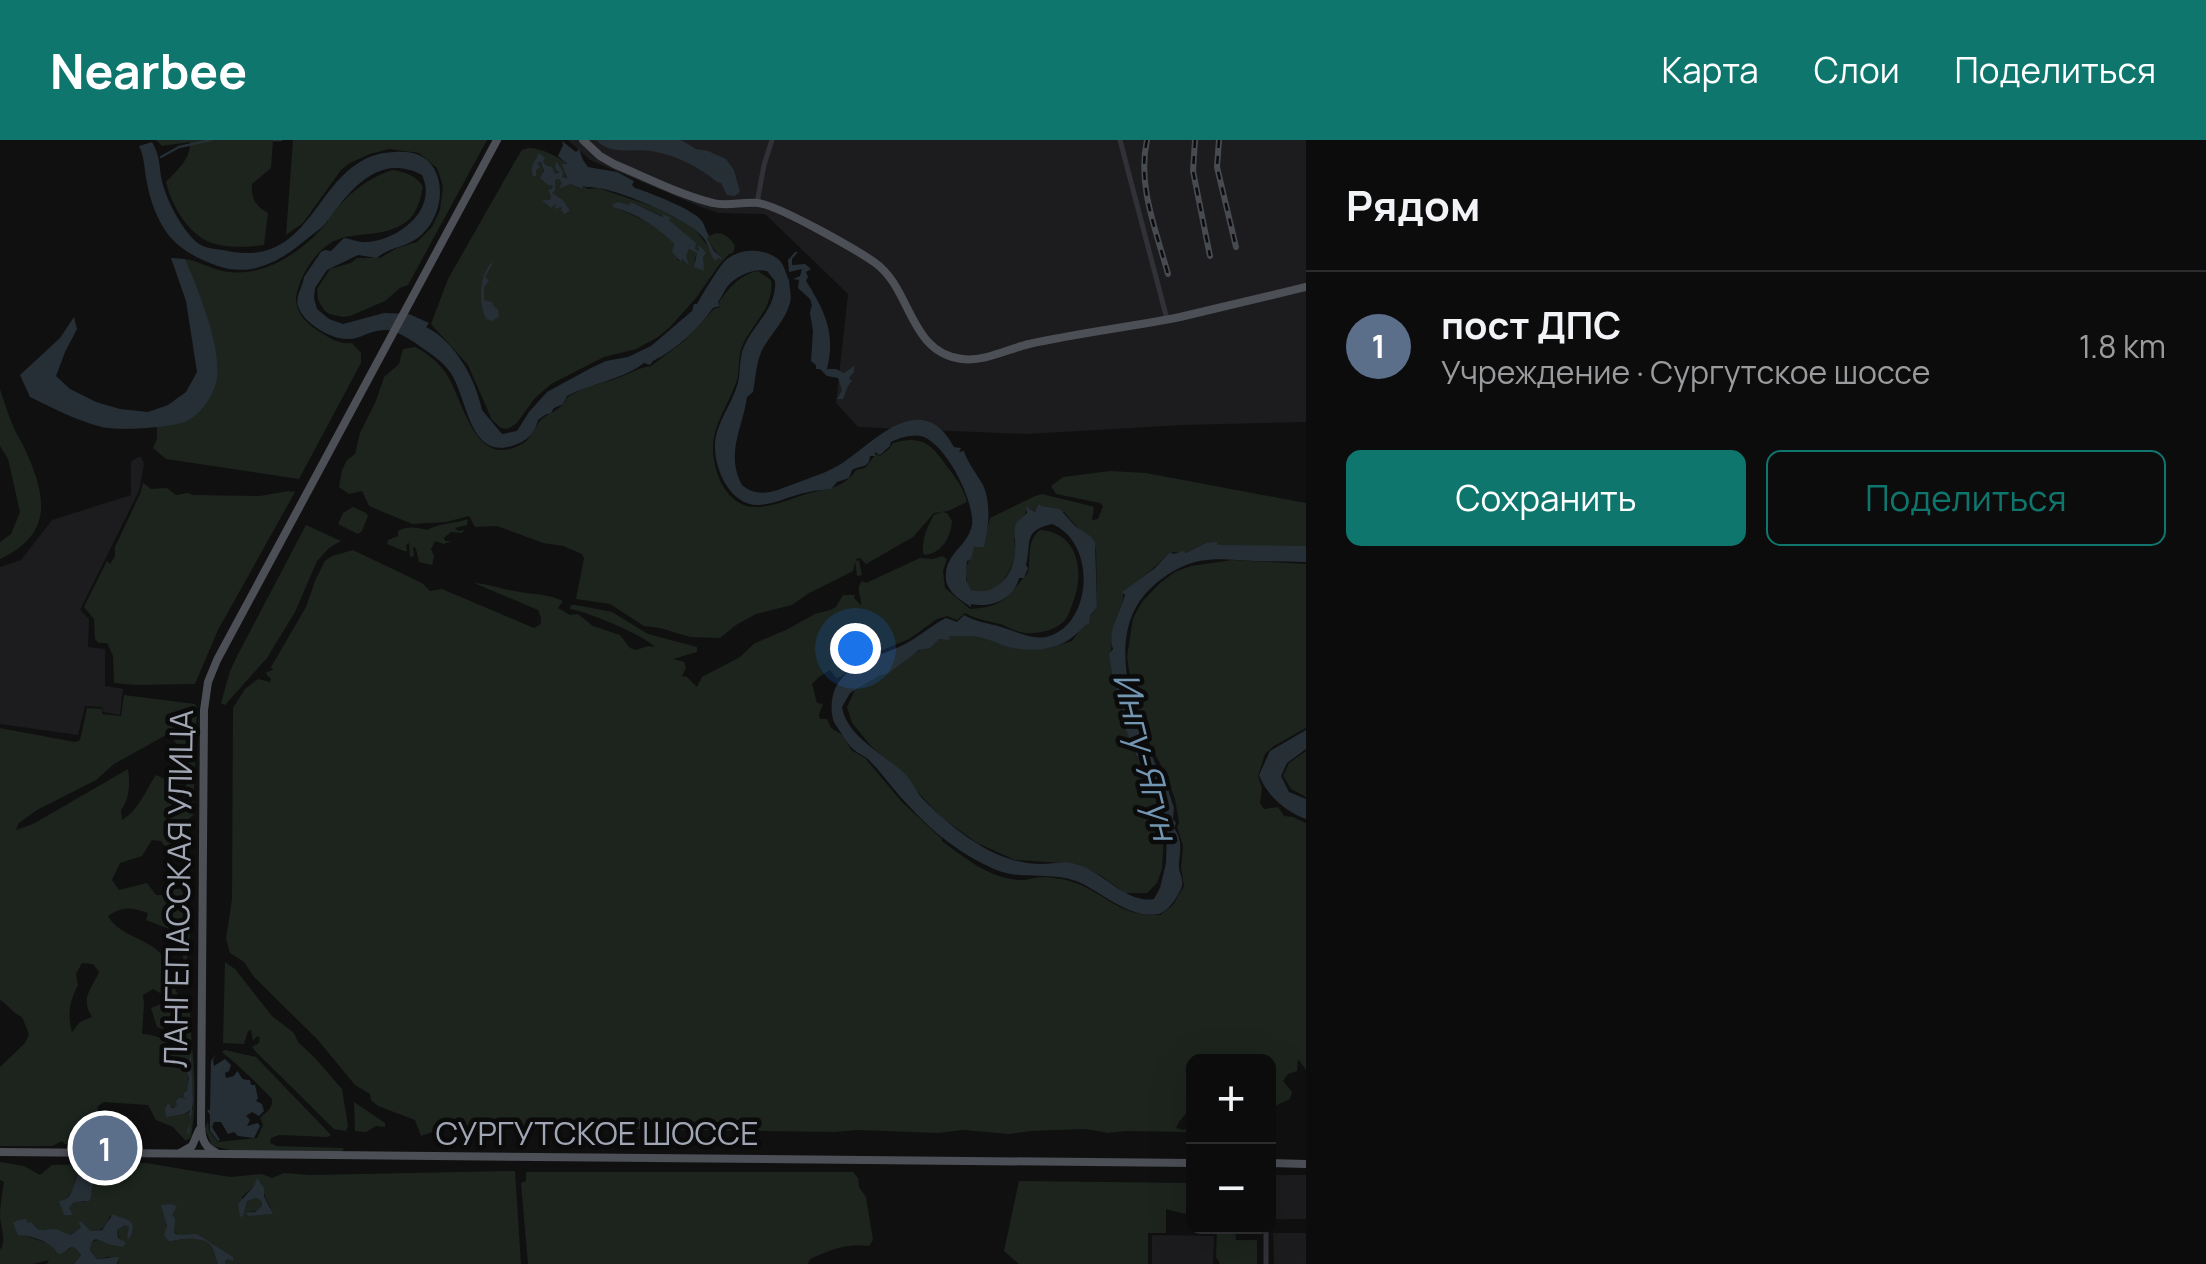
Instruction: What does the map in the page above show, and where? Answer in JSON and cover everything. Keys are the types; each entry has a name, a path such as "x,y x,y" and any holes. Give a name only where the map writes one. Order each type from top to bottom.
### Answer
{"main road":[{"name":"ЛАНГЕПАССКАЯ УЛИЦА","path":"199,1155 206,690 217,660 497,140"},
{"path":"582,140 614,164 707,202 758,203 843,243 882,268 895,282 921,335 933,347 957,358 976,358 1306,287"},
{"path":"172,1154 190,1148 199,1135 212,1151 238,1155"},
{"name":"СУРГУТСКОЕ ШОССЕ","path":"0,1152 1186,1163"},
{"path":"1276,1163 1306,1164"}],"street":[{"path":"758,203 772,140"},
{"path":"1120,140 1167,319"},
{"path":"1266,1234 1266,1264"}],"shaded area":[{"path":"156,140 273,140 271,168 252,184 255,201 268,213 264,245 215,244 190,228 172,201 166,182 186,159 190,142 162,146"},
{"path":"293,140 487,140 408,285 385,301 343,317 329,314 318,300 317,289 330,269 357,258 380,258 417,242 432,227 440,210 443,186 437,168 419,153 389,149 370,154 341,170 303,223 286,235"},
{"path":"568,140 1306,140 1306,422 1027,434 858,427 836,403 848,294 765,214 719,213 701,207 590,160"},
{"path":"522,150 544,151 568,165 566,178 561,176 563,172 556,163 559,171 555,175 542,161 544,158 536,158 532,172 541,162 548,185 559,179 581,189 599,188 666,212 692,227 718,258 706,239 710,236 722,234 735,246 696,298 658,337 636,349 604,357 551,384 507,429 492,420 468,365 431,324 448,279","holes":["619,202 631,206 631,202 666,216 702,252 702,265 694,261 697,253 689,249 683,260 678,261 674,245 664,234 618,208"]},
{"path":"393,170 410,175 423,187 413,215 392,229 329,244 309,266 297,292 298,309 307,323 334,340 352,343 361,353 361,363 299,479 166,459 153,448 157,426 186,421 203,407 207,316 185,259 229,272 256,270 281,261 304,246 344,200"},
{"path":"758,271 771,280 769,299 741,349 737,380 714,437 717,472 728,493 746,506 775,504 839,485 893,443 914,440 934,450 966,498 967,502 948,511 934,513 913,537 866,564 856,559 862,575 857,576 855,562 853,571 792,605 756,614 720,638 690,637 644,626 610,604 576,599 582,554 497,526 475,527 469,516 412,524 369,506 362,491 349,494 339,487 342,470 355,454 384,377 399,364 403,349 415,347 435,361 445,372 482,441 494,449 508,450 525,442 541,420 571,395 651,366 720,307 719,302 736,282"},
{"path":"0,389 37,481 41,511 30,537 0,559 0,542 11,534 20,512 8,459 0,446"},
{"path":"138,457 144,464 139,491 80,610 89,619 88,647 105,649 105,686 123,689 120,715 103,712 102,707 85,706 78,735 0,724 0,567 21,560 52,520 131,495 131,462"},
{"path":"1110,471 1146,473 1306,503 1306,546 1222,547 1206,543 1186,553 1170,552 1123,592 1110,654 1112,676 1117,684 1115,694 1136,756 1154,790 1164,834 1162,869 1157,883 1147,893 1125,893 1077,864 1015,860 977,843 941,817 871,746 852,723 847,707 855,690 949,636 1046,649 1072,641 1097,607 1096,549 1064,512 1036,512 1028,507 1014,540 1012,566 997,589 979,593 970,590 967,568 974,546 983,546 990,518 1035,496 1042,494 1094,507 1092,520 1098,519 1103,506 1100,503 1056,494 1051,486 1063,477"},
{"path":"143,483 151,489 167,488 176,495 260,496 295,492 218,630 195,684 114,683 113,656 107,643 95,639 94,619 84,607 107,561 110,564 115,556 115,547"},
{"path":"353,507 368,516 358,534 338,524 343,513"},
{"path":"942,512 952,521 950,533 941,548 925,555 927,528 934,515"},
{"path":"468,519 467,525 455,528 465,530 462,533 451,532 444,538 451,541 444,544 435,541 432,565 419,562 413,546 414,556 410,557 409,543 407,551 387,544 405,528 427,530"},
{"path":"306,525 341,541 317,561 295,612 267,658 225,705 221,703 230,671"},
{"path":"1040,530 1053,532 1063,538 1075,556 1077,590 1062,623 1050,630 1030,633 965,613 957,620 947,616 937,619 840,677 836,678 830,670 819,677 812,684 817,703 823,704 820,719 827,719 831,728 844,736 851,750 865,758 942,841 978,866 1008,878 1069,881 1133,912 1160,915 1173,905 1184,886 1183,846 1175,799 1141,727 1133,697 1127,657 1133,618 1160,583 1191,566 1232,560 1306,564 1306,728 1265,754 1258,776 1264,809 1278,807 1284,816 1306,823 1306,1070 1298,1059 1297,1071 1283,1081 1292,1092 1290,1099 1276,1106 1276,1054 1186,1054 1186,1114 1176,1128 1186,1129 1185,1132 1108,1133 1086,1129 1009,1134 963,1130 938,1133 449,1126 421,1136 415,1120 378,1106 370,1094 355,1085 317,1039 254,977 244,962 230,953 226,939 232,899 233,708 245,689 258,679 270,682 266,674 273,670 271,667 306,607 325,561 332,556 353,550 422,583 430,591 442,589 534,628 541,624 538,610 474,583 551,597 563,601 558,608 570,615 578,614 593,626 620,635 630,648 655,647 615,625 570,609 576,605 612,612 648,634 697,647 697,652 673,659 684,662 682,676 697,687 702,677 740,657 755,643 836,607 843,595 855,595 861,605 862,581 866,583 920,558 947,559 943,571 945,588 970,609 999,602 1028,573"},
{"path":"124,695 197,707 193,815 179,828 167,830 168,841 184,852 182,859 172,856 161,841 152,840 142,856 120,863 112,880 119,890 147,883 156,895 181,889 190,930 184,971 183,955 172,945 169,929 146,920 148,913 127,909 108,916 119,928 162,955 178,995 187,997 194,1080 194,1114 191,1137 186,1141 173,1127 156,1120 148,1105 104,1102 98,1106 88,1144 62,1141 52,1146 0,1146 0,1067 29,1034 22,1017 0,1000 0,728 75,742 80,740 87,708 121,716","holes":["168,734 176,743 177,764 188,781 182,796 172,795 167,780 156,775 137,806 122,820 121,810 129,790 128,769 16,830 37,810 96,780 114,764","82,963 93,964 99,972 87,999 92,1017 80,1022 72,1032 70,1014 78,985 76,974","153,989 160,993 166,1002 151,1008 157,1027 163,1029 173,1015 181,1020 180,1033 165,1039 142,1034 143,995","191,1058 193,1109 166,1116 166,1105 175,1108 187,1098"]},
{"path":"1306,751 1306,797 1291,789 1283,776 1289,763"},
{"path":"225,962 342,1089 346,1131 334,1129 255,1051 252,1047 260,1038 257,1036 253,1041 251,1030 244,1044 223,1043"},
{"path":"222,1052 256,1057 331,1135 279,1135 271,1138 270,1143 344,1149 234,1151 212,1146 205,1129 208,1121 209,1131 218,1142 257,1138 263,1125 260,1118 272,1102"},
{"path":"354,1102 385,1123 385,1127 355,1131"},
{"path":"0,1162 24,1166 40,1175 52,1165 146,1163 230,1177 262,1174 272,1178 284,1173 515,1171 521,1264 225,1264 229,1259 219,1248 200,1238 177,1235 166,1220 168,1242 203,1240 212,1247 218,1264 117,1264 109,1257 97,1259 90,1250 90,1244 97,1240 118,1245 117,1230 125,1225 132,1231 133,1226 110,1216 103,1228 95,1231 81,1221 81,1227 71,1235 41,1230 32,1222 23,1235 68,1250 75,1248 81,1255 74,1264 47,1264 49,1260 0,1264 4,1182 0,1180","holes":["107,1165 111,1170 105,1170 91,1185 86,1202 74,1201 70,1213 61,1208 73,1191 76,1177","257,1179 271,1209 266,1215 250,1212 262,1206 261,1199 256,1198 247,1201 243,1213 242,1197"]},
{"path":"526,1172 853,1172 866,1197 873,1240 869,1246 846,1246 825,1253 810,1259 808,1264 528,1264 521,1183 526,1181"},
{"path":"1276,1175 1306,1175 1306,1219 1276,1219"},
{"path":"1019,1181 1186,1183 1186,1214 1166,1209 1166,1233 1148,1233 1148,1264 1019,1264 1004,1251"},
{"path":"1306,1233 1306,1264 1274,1264 1273,1234"},
{"path":"1217,1234 1235,1234 1236,1240 1257,1240 1257,1264 1220,1264 1216,1257"},
{"path":"1152,1235 1214,1236 1213,1264 1152,1264"}],"water":[{"path":"596,140 681,140 726,159 734,170 740,192 727,195 721,183 677,158 651,151 615,150"},
{"path":"562,141 576,152 579,149 588,167 617,172 634,181 635,188 697,216 714,251 723,259 715,261 705,240 686,224 609,190 583,186 582,189 570,184 559,189 562,183 555,180 552,193 570,211 562,215 562,207 554,209 556,204 551,208 542,200 550,200 548,190 553,185 540,178 544,171 541,162 537,163 540,167 536,176 532,169 539,153 555,174 559,172 556,161 562,177 567,178 562,164 567,164 558,156"},
{"name":"Ингу-Ягун","path":"152,142 165,192 182,225 199,244 228,251 258,252 282,244 300,229 348,171 368,158 405,152 430,163 436,172 440,195 428,227 411,242 377,258 358,255 327,270 315,288 314,298 317,309 343,324 384,313 409,314 429,323 426,327 463,362 482,410 502,434 517,431 547,392 606,361 628,357 651,346 692,311 729,257 758,251 778,259 789,280 791,300 762,350 753,392 747,397 735,451 742,485 761,493 780,489 838,466 899,424 928,421 954,447 961,448 959,452 964,451 986,493 984,547 974,547 967,561 966,580 971,590 988,590 1007,576 1014,560 1015,526 1027,513 1026,506 1035,512 1039,504 1060,509 1095,542 1097,607 1089,624 1070,639 1034,650 978,637 949,636 950,640 939,639 888,674 850,693 842,707 858,736 904,773 922,798 974,842 998,855 1034,864 1074,864 1134,897 1154,899 1166,863 1167,834 1115,694 1117,684 1113,681 1109,654 1125,595 1122,592 1170,552 1186,553 1206,543 1306,546 1306,562 1218,559 1186,565 1152,587 1131,619 1125,656 1130,694 1140,731 1164,777 1180,841 1182,883 1173,902 1159,914 1137,913 1076,881 1014,875 982,863 927,825 869,760 851,747 834,722 832,698 843,677 946,618 957,622 964,615 1034,637 1046,637 1061,630 1073,618 1080,602 1084,584 1082,565 1067,534 1052,524 1032,534 1028,568 1007,597 971,607 959,598 947,584 946,570 970,533 969,502 940,449 921,436 891,442 880,455 875,452 866,465 852,470 849,478 831,489 759,505 749,504 732,493 717,464 716,437 737,386 743,349 775,291 775,281 767,271 735,279 718,302 720,306 650,365 644,363 567,396 563,404 538,420 526,440 497,448 478,435 450,372 428,352 390,330 353,339 334,337 312,324 298,306 304,277 321,252 331,251 344,238 380,240 413,220 425,199 422,175 392,168 378,172 366,178 324,225 288,253 266,265 231,269 190,253 163,228 150,196 139,146"},
{"path":"619,202 631,202 671,218 696,243 695,249 699,251 700,246 706,253 704,271 694,267 697,253 689,249 689,265 682,259 681,262 672,252 674,244 668,238 638,217 613,207"},
{"path":"795,252 792,265 805,264 811,269 806,272 806,281 827,323 827,369 844,373 854,366 843,399 837,399 842,390 838,378 827,376 811,361 812,305 798,288 799,280 793,279 800,276 802,269 789,272 788,260"},
{"path":"171,258 185,259 216,349 216,384 197,414 170,425 109,428 74,418 30,397 20,375 60,338 74,317 77,329 56,376 70,389 96,402 148,412 168,405 186,392 197,372 186,301"},
{"path":"492,262 485,277 489,281 484,287 484,300 498,309 499,317 492,321 486,319 481,297 484,274"},
{"path":"1306,730 1306,749 1287,763 1281,776 1289,792 1306,799 1306,819 1278,802 1259,775 1270,751"},
{"path":"216,1054 214,1066 225,1059 231,1065 226,1078 237,1071 255,1085 256,1101 264,1111 259,1116 252,1112 246,1116 250,1120 247,1126 260,1126 254,1138 228,1134 221,1122 214,1122 212,1127 220,1140 210,1131 207,1110 211,1061"},
{"path":"191,1055 193,1101 189,1135 191,1110 166,1117 165,1108 168,1103 174,1108 179,1098 186,1099 186,1068"},
{"path":"107,1165 111,1170 105,1170 92,1185 89,1201 74,1202 69,1208 73,1215 64,1215 59,1201 71,1194 80,1172 99,1171"},
{"path":"257,1178 273,1214 248,1216 246,1213 262,1206 256,1198 247,1201 240,1217 238,1204"},
{"path":"161,1205 177,1206 172,1215 177,1235 197,1234 233,1257 233,1261 218,1264 212,1247 198,1239 169,1242 164,1235 167,1226"},
{"path":"113,1214 132,1224 129,1239 129,1227 125,1225 117,1230 118,1238 126,1243 123,1247 95,1240 90,1250 97,1259 119,1257 117,1264 74,1264 81,1255 75,1248 57,1253 46,1242 18,1235 13,1223 26,1219 41,1230 54,1229 71,1235 81,1227 81,1221 91,1231 102,1230"}],"waterway":[{"path":"161,157 179,147 211,140"},
{"path":"274,140 281,140"}],"railway":[{"path":"1147,140 1146,191 1168,274"},
{"path":"1195,140 1193,171 1210,256"},
{"path":"1219,140 1217,167 1236,247"}],"place":[{"name":"пост ДПС","path":"105,1148"}]}
